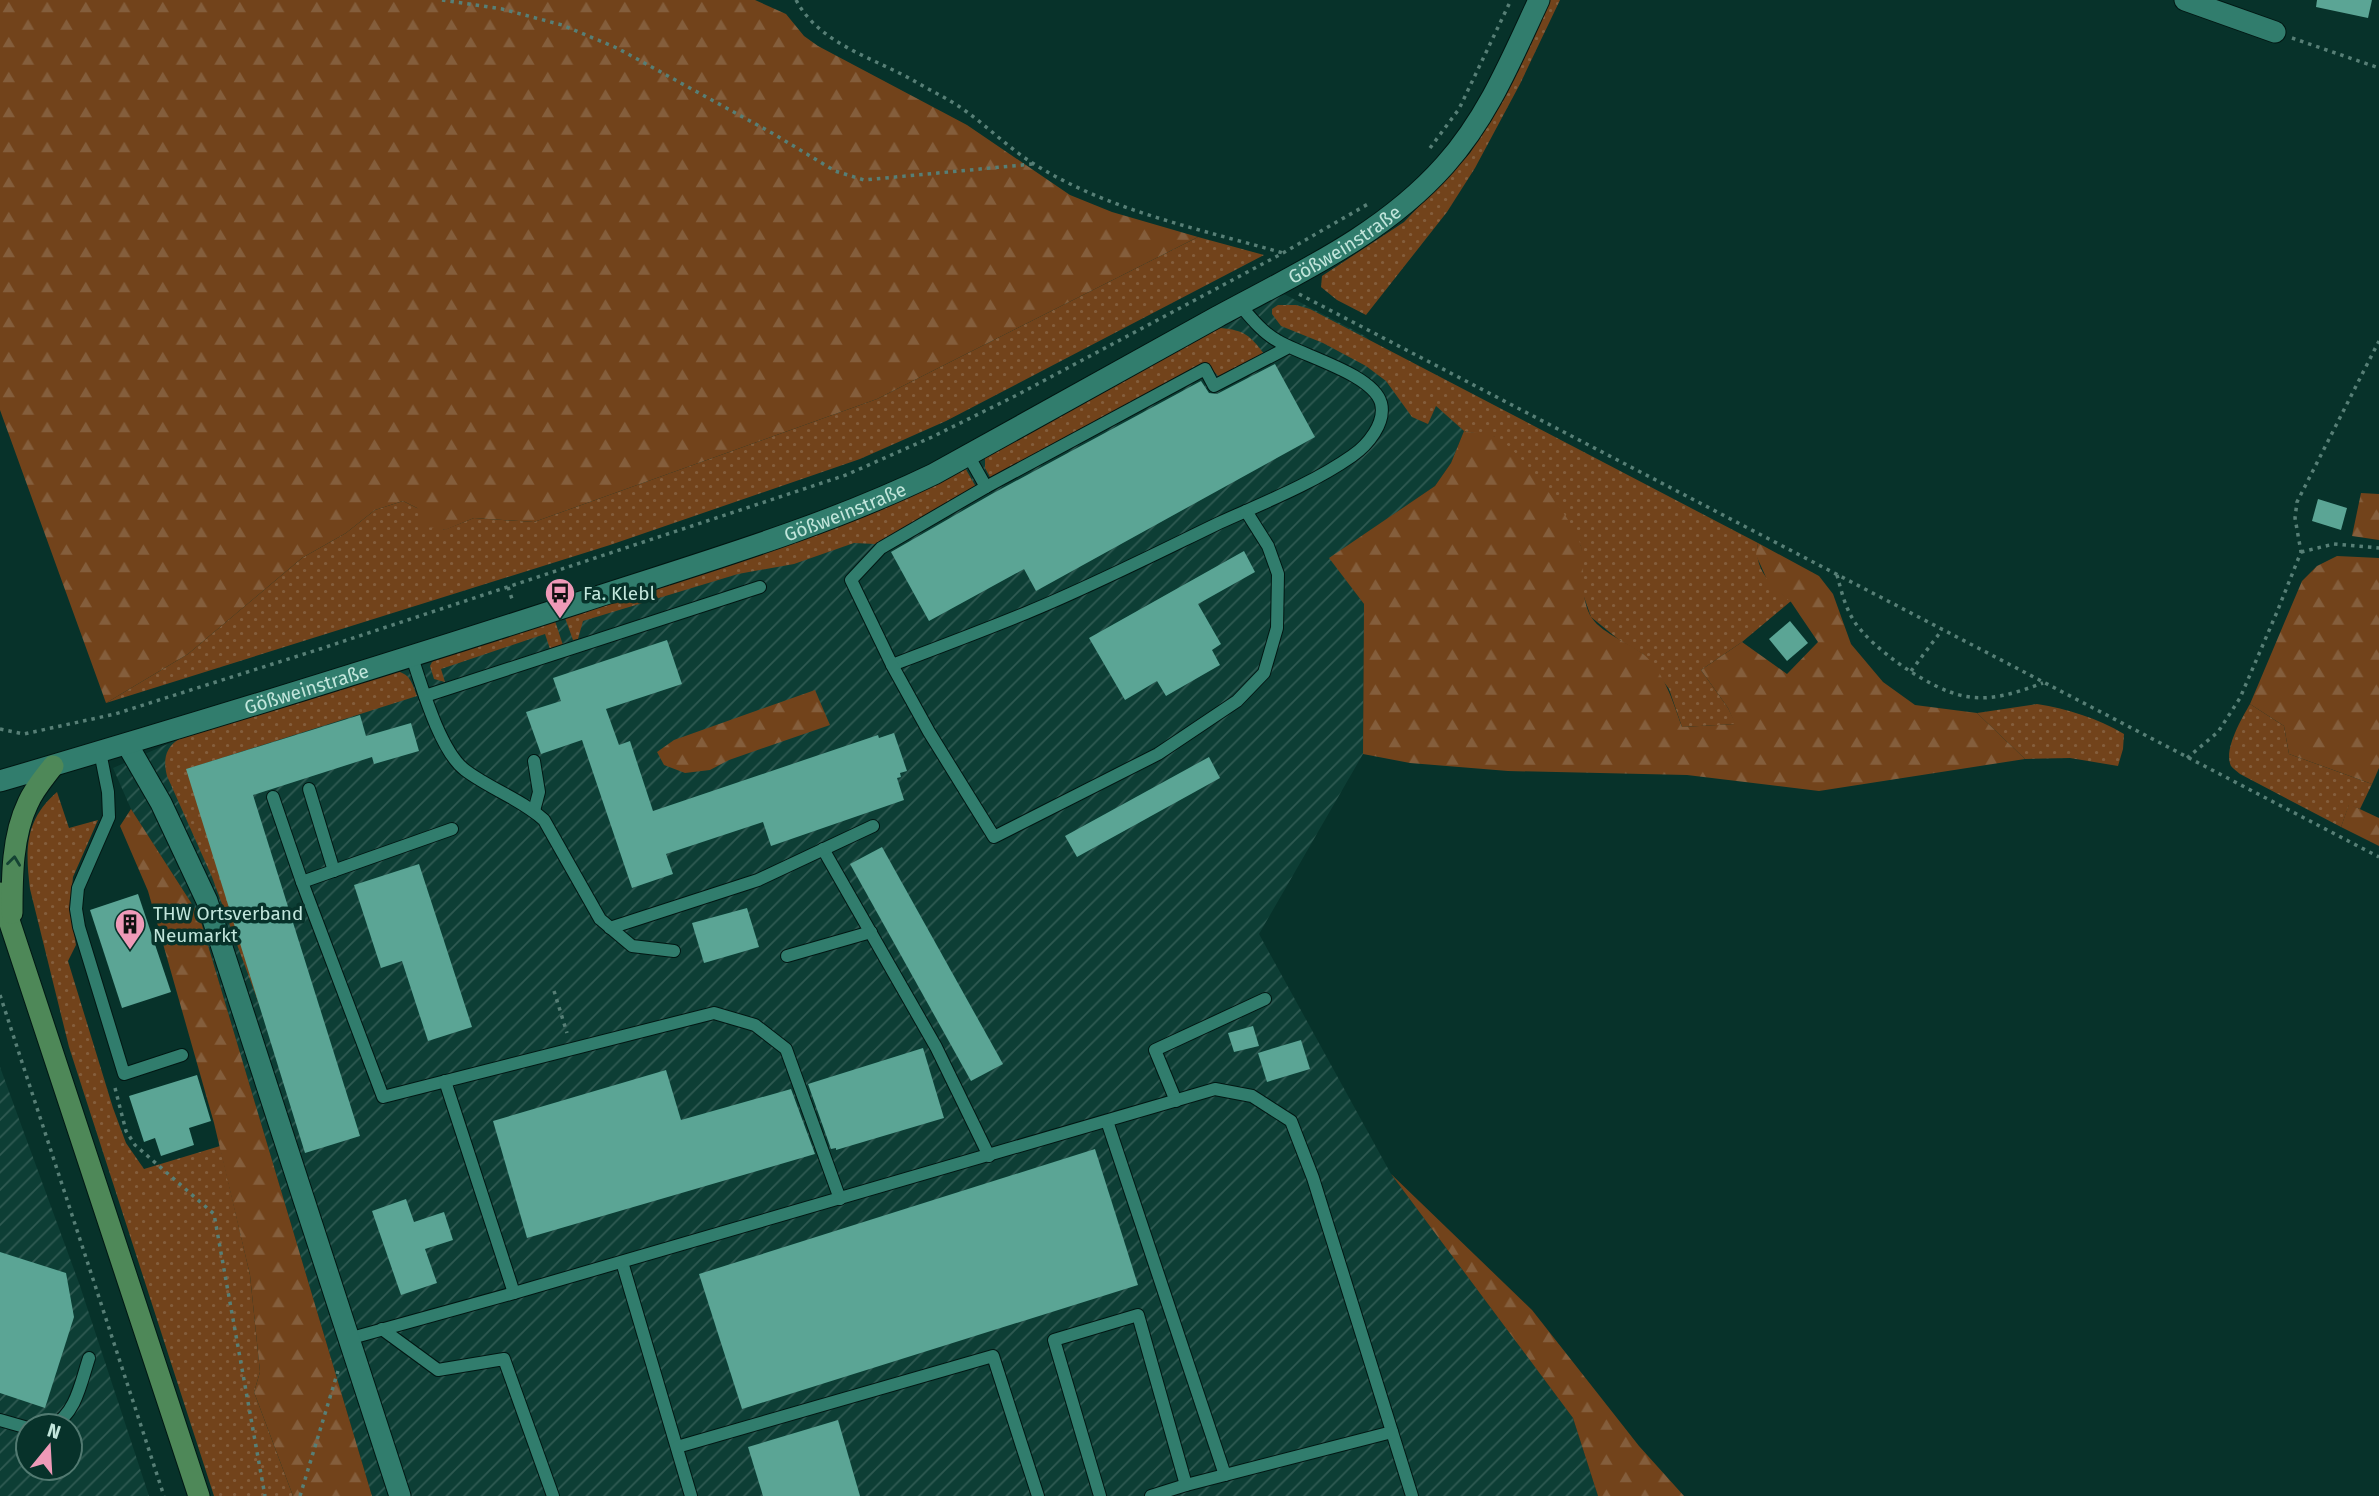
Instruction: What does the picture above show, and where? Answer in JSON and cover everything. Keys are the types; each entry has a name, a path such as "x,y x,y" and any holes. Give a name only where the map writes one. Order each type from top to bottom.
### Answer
{"main road":[{"path":"12,929 13,867 21,821 35,789 52,765"},
{"path":"0,893 199,1496"}],"street":[{"name":"Gößweinstraße","path":"0,781 412,657 747,548 900,490 1362,237 1417,194 1478,124 1539,0"},
{"path":"2185,0 2275,32"},
{"path":"127,744 161,803 207,901 400,1496"}],"lane":[{"path":"892,665 1027,612 1246,511 1353,456 1372,438 1381,419 1381,402 1370,387 1353,374 1275,340 1240,305"},
{"path":"1246,511 1268,546 1278,574 1277,628 1264,673 1237,701 1158,754 994,836 929,732 892,665 851,580 881,548 986,486 1205,369 1214,386 1289,347"},
{"path":"968,455 986,486"},
{"path":"425,696 760,587"},
{"path":"412,657 439,729 451,753 463,768 493,789 534,811 544,820 600,919 610,928 632,946 674,951"},
{"path":"100,752 108,792 109,817 83,871 78,888 76,909 79,928 124,1074 182,1055"},
{"path":"534,761 539,792 534,811"},
{"path":"309,789 334,871"},
{"path":"273,797 383,1097 713,1013 755,1025 786,1049 840,1199"},
{"path":"610,928 758,880 873,826"},
{"path":"302,882 452,829"},
{"path":"823,849 936,1047 989,1156"},
{"path":"787,956 871,932"},
{"path":"1176,1101 1156,1049 1265,999"},
{"path":"445,1081 514,1293"},
{"path":"348,1339 1215,1089 1252,1096 1291,1121 1312,1178 1412,1496"},
{"path":"1107,1121 1225,1475"},
{"path":"622,1262 691,1496"},
{"path":"1100,1496 1054,1340 1138,1315 1186,1485"},
{"path":"382,1329 439,1370 504,1359 552,1496"},
{"path":"677,1447 993,1356 1038,1496"},
{"path":"70,1412 89,1358"},
{"path":"1151,1496 1392,1432"}],"path":[{"path":"442,0 502,9 562,25 617,48 835,171 864,180 1033,164"},
{"path":"796,0 806,17 831,38 965,110 1033,164 1126,207 1283,253"},
{"path":"1430,148 1459,108 1511,0"},
{"path":"2275,32 2379,68"},
{"path":"0,729 24,734 115,714 508,587 867,466 932,438 1017,395 1283,253 1372,202"},
{"path":"1279,284 2379,858"},
{"path":"2187,758 2218,732 2240,698 2301,552 2295,518 2297,502 2379,341"},
{"path":"2301,552 2334,544 2379,548"},
{"path":"1837,575 1854,621 1870,641 1936,688 1966,697 2006,696 2043,683"},
{"path":"508,587 515,608"},
{"path":"1911,671 1941,630"},
{"path":"554,991 572,1049"},
{"path":"0,995 164,1496"},
{"path":"124,1074 114,1087 130,1138 164,1173 214,1214 265,1496"},
{"path":"300,1496 348,1339"}],"shaded area":[{"path":"1280,292 1365,336 1464,431 1451,463 1435,486 1330,558 1364,604 1363,754 1259,934 1391,1174 1573,1418 1598,1496 372,1496 199,915 131,809 113,768 179,739 784,543"},
{"path":"0,1067 80,1286 149,1496 0,1496"}],"green space":[{"path":"0,0 755,0 786,14 804,36 818,46 967,125 1070,195 1112,212 1198,237 877,399 534,522 474,518 445,530 422,526 417,508 403,501 375,510 346,533 302,558 188,654 106,703 0,410"},
{"path":"1549,0 1560,0 1520,84 1475,168 1447,212 1366,315 1337,300 1321,287 1322,276 1404,222 1470,153 1488,123"},
{"path":"1198,237 1264,255 946,421 860,459 610,545 106,703 188,654 302,558 346,533 375,510 403,501 417,508 444,530 474,518 534,522 877,399"},
{"path":"1278,305 1296,305 1310,309 1758,543 1757,553 1761,569 1771,583 1791,601 1742,642 1701,670 1736,724 1682,727 1669,689 1643,654 1618,639 1591,617 1583,594 1581,546 1495,437 1464,431 1436,406 1428,424 1412,417 1386,381 1366,366 1323,343 1281,326 1272,314 1272,309"},
{"path":"1221,328 1236,330 1246,335 1264,354 1220,378 1206,363 991,479 985,468 985,455 1209,331"},
{"path":"1464,431 1496,437 1506,444 1531,470 1557,504 1581,546 1585,598 1590,615 1600,627 1650,660 1667,687 1682,727 1735,724 1728,708 1701,670 1742,642 1787,674 1818,642 1791,602 1769,584 1756,555 1758,543 1819,576 1833,594 1851,644 1883,682 1915,705 1977,713 2025,759 1819,791 1687,775 1508,771 1410,763 1363,754 1364,604 1329,558 1435,486 1451,463"},
{"path":"964,466 976,487 875,544 854,543 794,564 738,574 583,621 578,639 573,640 564,615"},
{"path":"2361,493 2379,494 2379,540 2352,536"},
{"path":"2337,556 2379,558 2379,768 2372,784 2289,754 2284,726 2250,704 2302,581 2317,566"},
{"path":"554,618 563,645 550,649 545,634 441,669 445,682 434,679 430,666 437,658"},
{"path":"395,671 407,676 417,696 187,769 262,1012 212,877 167,776 166,755 179,739"},
{"path":"815,690 830,725 729,760 710,770 685,773 664,765 657,752 674,740"},
{"path":"2037,704 2082,715 2124,734 2118,766 2070,758 2025,759 1977,713"},
{"path":"2250,704 2284,726 2289,754 2372,784 2360,809 2349,805 2341,827 2240,774 2231,766 2231,743"},
{"path":"57,792 69,828 98,820 73,877 70,908 76,945 68,961 113,1108 126,1143 144,1169 220,1146 250,1275 260,1372 254,1392 293,1496 214,1496 69,1047 30,889 28,848 33,824 46,803"},
{"path":"2349,804 2379,818 2379,846 2341,827"},
{"path":"131,809 199,915 372,1496 293,1496 254,1392 260,1372 250,1275 214,1123 148,891 120,826"},
{"path":"1391,1174 1532,1310 1639,1446 1684,1496 1598,1496 1573,1418"}],"building":[{"path":"2317,0 2372,0 2368,18 2316,7"},
{"path":"1275,364 1315,437 1036,591 1024,569 929,621 891,552 1201,381 1209,393 1217,394"},
{"path":"2318,499 2347,508 2341,530 2312,521"},
{"path":"1244,551 1255,572 1198,604 1221,644 1212,650 1220,665 1166,696 1157,681 1125,700 1089,638"},
{"path":"1790,621 1808,643 1787,661 1769,639"},
{"path":"667,640 682,684 606,709 619,745 630,741 653,811 878,735 879,738 894,733 907,771 900,773 901,777 897,778 904,800 771,846 763,822 666,854 673,874 632,888 582,740 541,754 526,712 561,701 553,678"},
{"path":"360,715 366,736 411,723 419,751 374,764 372,757 253,795 360,1136 305,1153 186,769"},
{"path":"1209,757 1220,778 1077,857 1065,836"},
{"path":"882,847 1003,1064 971,1081 850,864"},
{"path":"419,864 472,1027 428,1041 402,961 381,968 354,885"},
{"name":"THW Ortsverband Neumarkt","path":"138,894 171,992 122,1008 90,910"},
{"path":"747,908 759,947 704,963 692,923"},
{"path":"1253,1026 1259,1046 1234,1052 1228,1033"},
{"path":"1301,1040 1310,1069 1267,1082 1258,1053"},
{"path":"923,1048 944,1118 836,1150 831,1149 808,1084"},
{"path":"666,1070 681,1120 791,1089 815,1154 527,1238 493,1121"},
{"path":"197,1075 211,1121 189,1128 194,1145 161,1156 155,1138 144,1142 129,1096"},
{"path":"1095,1149 1138,1285 742,1409 699,1274"},
{"path":"406,1199 414,1222 444,1212 453,1240 425,1249 437,1283 401,1295 372,1211"},
{"path":"0,1252 66,1273 74,1317 45,1408 0,1393"},
{"path":"838,1420 860,1496 763,1496 748,1447"}],"place":[{"name":"Fa. Klebl","path":"560,620"},
{"name":"THW Ortsverband Neumarkt","path":"130,951"}]}
